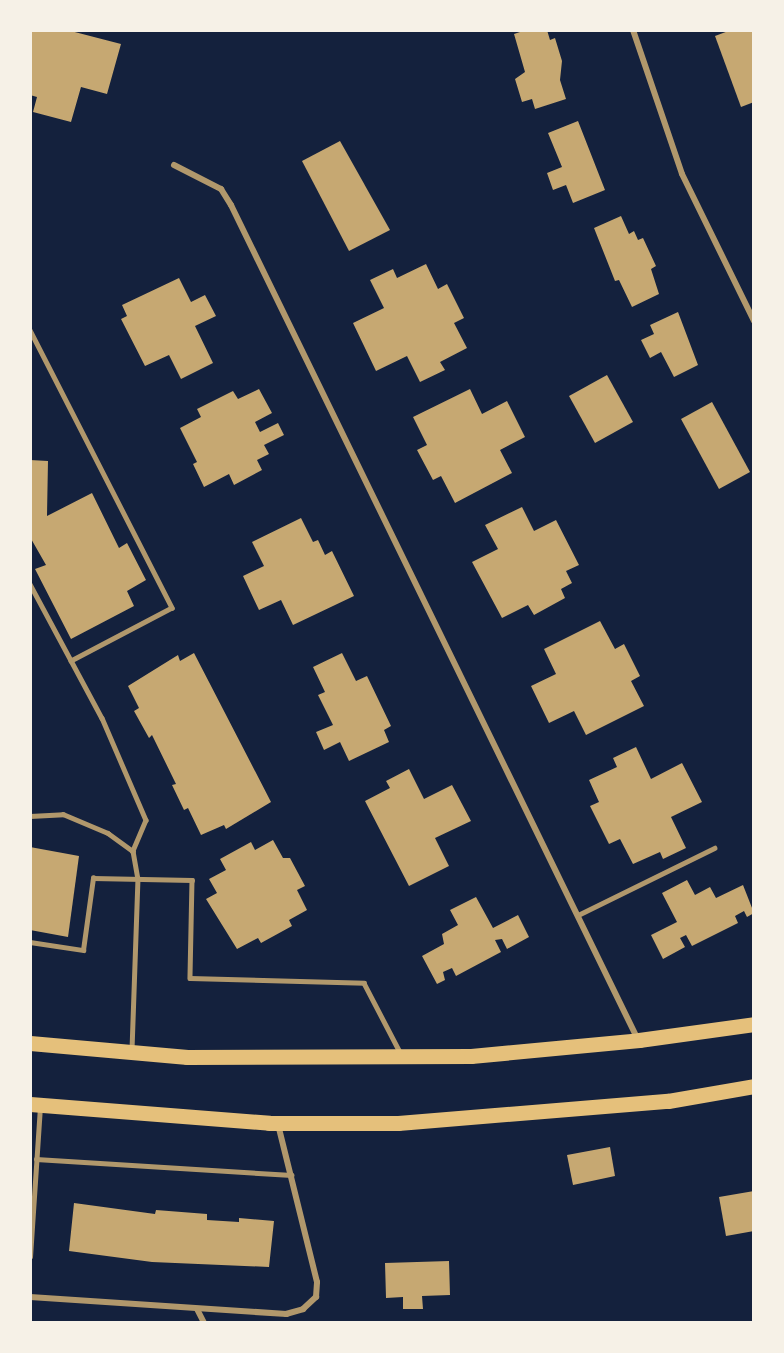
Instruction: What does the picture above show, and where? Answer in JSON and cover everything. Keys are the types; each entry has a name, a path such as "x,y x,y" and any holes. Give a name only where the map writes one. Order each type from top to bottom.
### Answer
{"main road":[{"path":"30,1043 187,1057 471,1056 639,1040 754,1024"},
{"path":"35,1104 278,1124 398,1123 548,1113 668,1101 754,1086"}],"street":[{"path":"633,30 682,174 754,321"},
{"path":"174,165 221,189 231,205 639,1040"},
{"path":"30,1297 286,1314 303,1309 316,1298 317,1282 278,1124"},
{"path":"197,1309 204,1323"}],"lane":[{"path":"30,330 172,608 71,661"},
{"path":"30,584 102,718 146,820 134,850 138,878 132,1052"},
{"path":"30,816 63,814 108,833 134,850"},
{"path":"578,915 714,848"},
{"path":"30,942 83,950 93,878 192,880 190,978 364,983 402,1057"},
{"path":"30,1257 36,1159 35,1104"},
{"path":"36,1159 291,1175"}],"building":[{"path":"32,30 67,30 121,44 107,94 81,87 71,122 33,112 37,97 30,95"},
{"path":"526,30 547,30 550,40 555,38 562,61 560,80 566,99 535,109 532,99 522,102 515,79 525,72 514,34"},
{"path":"731,30 754,30 754,102 741,107 715,36"},
{"path":"578,121 605,190 573,203 566,185 553,190 547,173 562,167 548,133"},
{"path":"340,141 390,230 349,251 302,161"},
{"path":"621,216 629,234 634,231 638,240 643,238 656,266 651,269 659,294 632,307 619,280 615,281 594,228"},
{"path":"426,264 438,289 447,284 464,318 454,323 467,348 440,362 445,370 420,382 407,356 376,371 353,323 384,308 370,280 393,269 397,278"},
{"path":"179,278 191,302 205,295 216,316 195,326 213,363 181,379 169,355 145,366 121,319 127,316 122,305"},
{"path":"678,312 698,365 674,377 661,352 650,358 641,340 654,334 650,325"},
{"path":"607,375 633,422 595,443 569,396"},
{"path":"259,389 272,413 255,422 260,432 278,423 284,435 264,445 269,454 257,460 262,470 234,485 229,474 204,487 193,464 197,462 180,428 201,417 197,409 233,391 238,399"},
{"path":"470,389 482,414 507,401 525,437 500,450 512,473 455,503 441,476 433,480 417,450 427,445 413,417"},
{"path":"712,402 750,472 719,489 681,419"},
{"path":"30,460 48,461 47,516 92,493 119,548 127,543 146,580 127,591 134,606 71,639 35,569 46,565 30,537"},
{"path":"522,507 534,531 556,520 579,565 566,571 572,583 561,589 565,598 534,615 528,605 502,618 472,562 498,549 485,525"},
{"path":"301,518 313,542 318,540 325,555 332,551 354,596 293,625 281,600 259,610 243,576 264,566 252,542"},
{"path":"600,621 615,649 624,644 640,676 631,681 644,706 586,735 574,711 549,723 531,686 556,674 544,649"},
{"path":"194,653 271,802 226,829 224,825 201,835 188,808 184,810 172,785 176,784 152,735 149,738 134,711 139,708 128,686 178,655 180,661"},
{"path":"342,653 356,681 367,676 391,726 384,730 389,742 349,761 340,742 324,750 316,732 333,725 318,695 325,692 313,667"},
{"path":"636,747 651,779 682,763 702,802 671,817 686,848 663,859 660,852 633,864 620,839 609,844 590,806 599,802 589,780 617,767 613,758"},
{"path":"409,769 424,799 452,785 471,821 435,838 449,866 409,886 365,801 390,788 386,781"},
{"path":"273,840 283,858 290,858 305,886 297,890 307,910 289,920 292,926 261,943 258,938 237,949 206,899 217,893 209,879 226,870 220,859 251,842 255,850"},
{"path":"30,847 79,856 68,937 30,930"},
{"path":"687,880 695,895 710,887 716,898 743,885 754,913 747,917 744,911 735,916 738,923 692,946 686,935 680,938 685,947 663,959 651,935 677,922 662,893"},
{"path":"476,897 493,928 518,915 529,937 507,949 502,939 495,940 501,952 456,976 452,968 443,972 445,980 437,984 422,956 444,944 442,934 458,925 450,910"},
{"path":"610,1147 615,1176 573,1185 567,1155"},
{"path":"754,1191 754,1231 726,1236 719,1197"},
{"path":"74,1203 155,1214 156,1210 207,1214 207,1220 239,1222 239,1218 274,1221 269,1267 152,1262 69,1251"},
{"path":"449,1261 450,1295 422,1296 423,1309 403,1309 403,1297 386,1298 385,1263"}]}
